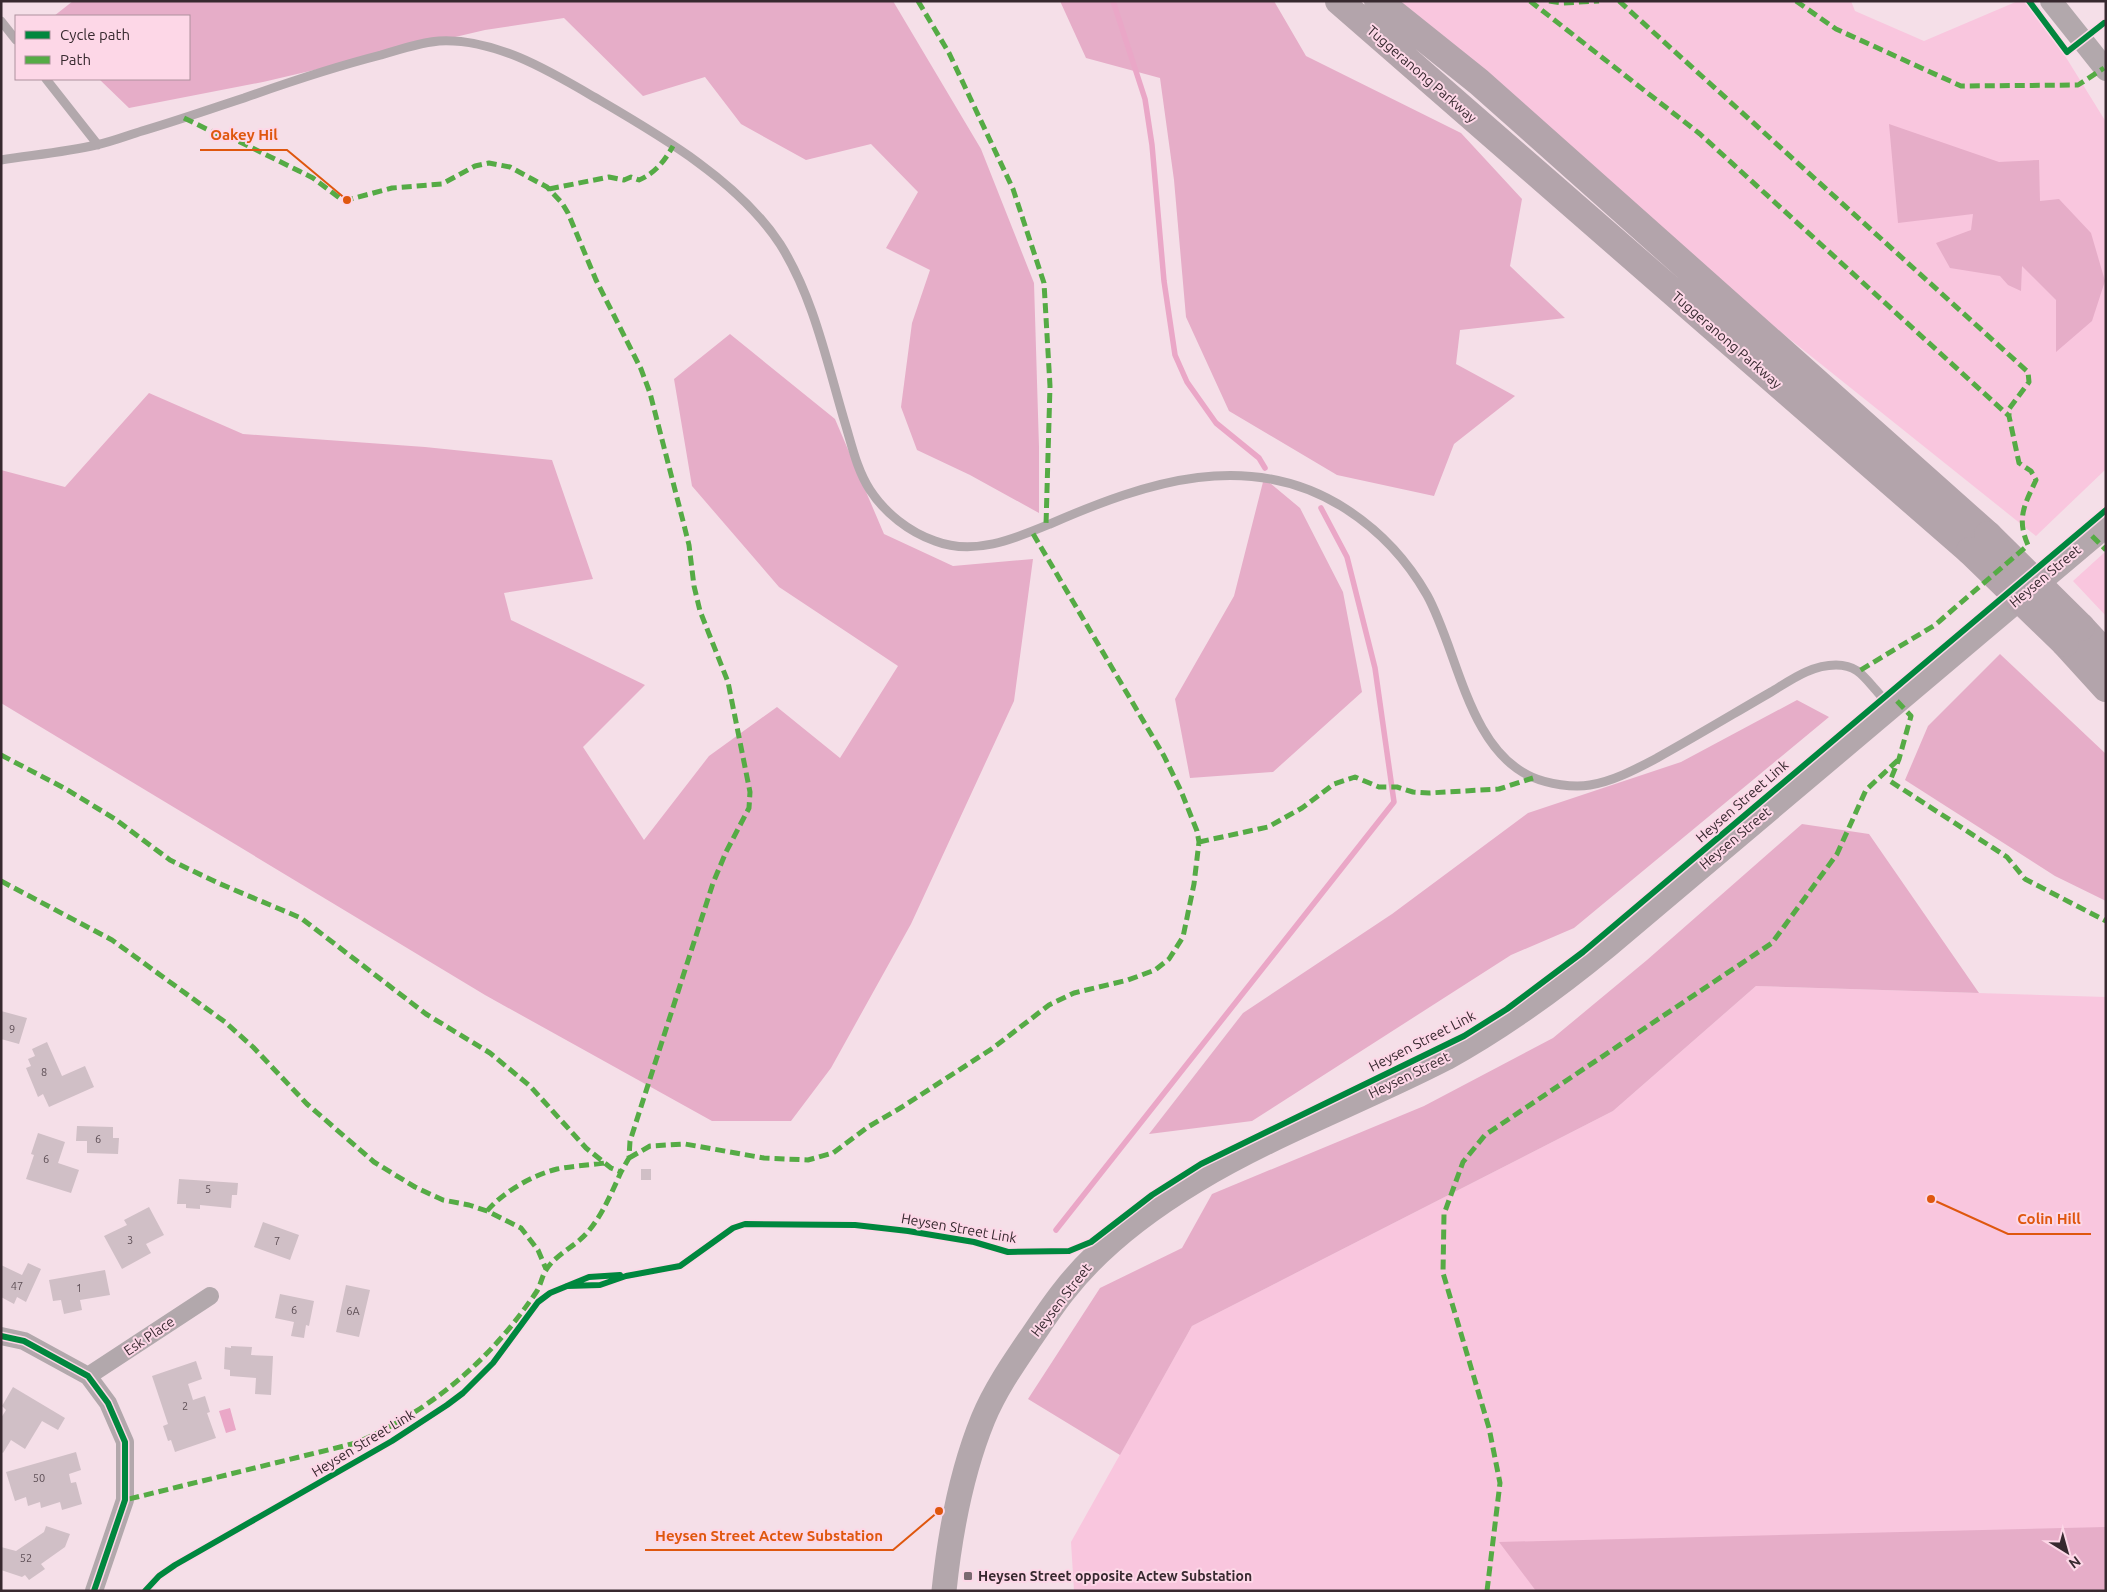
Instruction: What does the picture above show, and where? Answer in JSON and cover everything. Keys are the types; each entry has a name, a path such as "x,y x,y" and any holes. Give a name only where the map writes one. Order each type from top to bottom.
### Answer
{"highway":[{"name":"Tuggeranong Parkway","path":"1339,1 1979,543"},
{"name":"Tuggeranong Parkway","path":"1378,1 1479,82 1979,543 2073,635 2106,688"},
{"name":"Tuggeranong Parkway","path":"2073,635 2106,654"}],"main road":[{"name":"Heysen Street","path":"944,1591 951,1536 968,1463 983,1418 1012,1365 1064,1291 1096,1256 1149,1211 1239,1155 1323,1118 1445,1058 1533,1004 1607,946 2106,525"}],"street":[{"path":"2051,1 2106,70"},
{"name":"Esk Place","path":"88,1376 210,1296"},
{"path":"1,1336 24,1341 88,1376 108,1404 125,1442 125,1500 94,1591"}],"lane":[{"path":"1,21 15,39"},
{"path":"1,160 98,145 325,70 421,44 446,41 494,48 551,72 632,120 710,172 765,224 782,247 800,281 821,338 857,462 868,488 885,508 906,527 937,542 961,547 979,547 1008,540 1145,487 1184,478 1248,476 1292,482 1331,500 1386,540 1408,565 1427,595 1441,625 1480,727 1512,765 1533,778 1559,784 1588,786 1628,773 1696,737 1799,675 1819,666 1833,664 1852,666 1859,671 1882,697 1897,701"},
{"path":"47,80 98,145"}],"shaded area":[{"path":"73,1 893,1 981,149 1034,283 1039,513 970,475 917,450 901,407 912,323 930,270 886,248 918,192 871,144 806,160 741,124 705,77 643,96 564,18 485,30 263,82 129,108 100,80 190,80 190,15 55,15"},
{"path":"1060,1 1274,1 1306,56 1461,133 1522,199 1510,266 1565,318 1460,330 1456,364 1515,396 1454,444 1434,496 1337,475 1229,411 1186,317 1174,180 1160,78 1086,58"},
{"path":"1378,1 1851,1 1855,11 1924,41 2018,1 2031,1 2106,122 2106,469 2036,536 1638,218"},
{"path":"1889,124 1999,162 2039,160 2040,201 2059,199 2091,233 2105,281 2092,321 2056,352 2056,300 2022,266 2021,291 2008,285 2000,276 1950,268 1936,243 1971,230 1973,214 1898,223"},
{"path":"730,334 835,419 884,534 953,566 1033,559 1014,701 911,924 831,1068 791,1121 712,1121 485,995 1,703 1,470 65,487 149,393 243,434 425,447 552,460 593,579 504,593 511,620 645,685 583,747 644,840 709,756 777,707 840,758 898,666 779,587 692,486 674,379"},
{"path":"1264,478 1300,508 1343,592 1362,692 1273,772 1190,778 1175,699 1234,596"},
{"path":"2106,551 2106,616 2073,581"},
{"path":"2000,654 2106,754 2106,901 2055,876 1905,780 1928,726"},
{"path":"1797,700 1829,717 1574,928 1511,955 1252,1121 1149,1134 1243,1013 1392,914 1528,813 1681,762"},
{"path":"1802,824 1869,834 1979,993 1756,986 1613,1111 1192,1326 1120,1455 1028,1399 1100,1288 1182,1248 1212,1194 1424,1106 1553,1038 1647,960"},
{"path":"1756,986 2106,997 2106,1591 1074,1591 1071,1542 1192,1326 1613,1111"},
{"path":"230,1408 236,1430 226,1433 219,1411"},
{"path":"2106,1527 2106,1591 1536,1591 1499,1542"}],"building":[{"path":"1,1011 27,1018 19,1044 1,1039"},
{"path":"47,1042 62,1076 85,1066 94,1087 49,1107 43,1094 38,1097 26,1068 31,1066 28,1059 35,1056 32,1049"},
{"path":"77,1126 113,1127 113,1138 119,1138 118,1154 87,1153 87,1141 76,1141"},
{"path":"38,1133 65,1142 58,1163 79,1170 71,1193 26,1179 34,1155 31,1154"},
{"path":"641,1169 651,1169 651,1180 641,1180"},
{"path":"179,1179 238,1183 237,1195 232,1195 231,1208 200,1205 200,1209 186,1208 186,1204 177,1204"},
{"path":"149,1207 164,1235 146,1244 151,1253 122,1269 104,1236 127,1225 124,1220"},
{"path":"263,1222 299,1235 290,1260 254,1247"},
{"path":"28,1263 41,1269 26,1302 17,1297 14,1304 1,1297 1,1265 22,1275"},
{"path":"105,1270 110,1295 80,1300 82,1310 64,1314 61,1300 53,1301 49,1280"},
{"path":"346,1285 370,1290 359,1337 336,1332"},
{"path":"280,1294 314,1301 309,1326 306,1325 304,1338 291,1336 294,1322 275,1318"},
{"path":"231,1346 252,1347 251,1355 273,1356 271,1395 255,1394 256,1378 230,1376 230,1370 224,1369 225,1347 231,1348"},
{"path":"196,1361 202,1379 188,1384 193,1400 205,1396 210,1412 207,1413 216,1438 175,1452 171,1440 168,1441 163,1426 168,1424 152,1376"},
{"path":"13,1387 65,1418 58,1430 42,1421 25,1449 11,1440 3,1453 1,1452 1,1418 6,1410 2,1406"},
{"path":"76,1452 81,1470 69,1474 71,1483 76,1482 82,1504 62,1510 60,1502 41,1508 40,1502 28,1506 26,1497 15,1501 6,1472"},
{"path":"46,1526 70,1534 65,1547 41,1564 45,1569 29,1580 25,1575 22,1577 1,1570 1,1547 16,1551 44,1532"}],"waterway":[{"path":"1113,1 1145,99 1152,145 1164,281 1175,355 1187,382 1216,423 1259,458 1265,468"},
{"path":"1056,1230 1394,802 1375,668 1347,557 1321,508"}],"marked path":[{"path":"918,1 949,53 1013,189 1044,283 1050,386 1046,525"},
{"path":"1530,1 1700,134 2009,416 2019,463 2031,471 2036,480 2025,504 2022,519 2024,535 2028,545 1935,625 1859,671"},
{"path":"1549,1 1563,3 1599,1"},
{"path":"1619,1 2028,372 2029,382 2009,409 2009,416"},
{"path":"1796,1 1836,29 1961,86 2078,85 2104,68"},
{"path":"184,118 217,134 230,137 313,178 341,199 347,200 392,188 442,184 475,166 489,163 510,167 547,187 562,203 568,213 596,280 641,369 650,393 689,545 694,586 700,611 728,682 750,792 749,808 726,852 713,883 630,1141 629,1158 621,1172"},
{"path":"549,189 609,177 624,180 631,177 639,180 659,166 673,146"},
{"path":"629,1158 650,1146 685,1144 764,1158 808,1160 833,1153 868,1127 993,1048 1049,1005 1074,993 1128,980 1155,970 1169,959 1183,937 1194,884 1199,842 1197,831 1164,756 1032,532"},
{"path":"2092,536 2106,550"},
{"path":"1897,701 1911,716 1899,759 1890,781 2007,857 2025,879 2106,921"},
{"path":"1,755 66,789 115,819 170,860 218,883 301,918 426,1014 490,1053 530,1086 586,1148 611,1168 621,1172 606,1204 592,1227 581,1239 559,1255 550,1265 537,1291 519,1316 480,1361 435,1399 384,1430 356,1443 125,1500"},
{"path":"1487,1591 1500,1483 1489,1428 1443,1273 1444,1214 1463,1162 1485,1135 1772,943 1837,854 1866,790 1899,759"},
{"path":"1199,842 1268,827 1302,808 1334,784 1355,777 1379,787 1397,787 1413,792 1429,793 1499,789 1533,778"},
{"path":"1,881 112,940 225,1022 253,1047 307,1104 374,1162 415,1187 443,1200 487,1211 521,1228 538,1250 546,1269"},
{"path":"487,1211 501,1197 538,1175 557,1169 605,1163"}],"cycle path":[{"path":"2029,1 2067,52 2104,23"},
{"name":"Heysen Street Link","path":"567,1286 600,1285 626,1276 680,1266 733,1228 745,1224 855,1225 908,1231 974,1242 1008,1252 1069,1251 1091,1242 1152,1195 1201,1164 1464,1036 1507,1009 1583,952 2106,510"},
{"name":"Heysen Street Link","path":"145,1591 159,1576 175,1565 392,1441 447,1405 463,1393 493,1363 538,1302 550,1293 589,1277 620,1275"},
{"path":"1,1336 24,1341 88,1376 108,1403 125,1442 125,1500 94,1591"}],"place":[{"name":"Oakey Hil","path":"347,200"},
{"name":"Colin Hill","path":"1931,1199"},
{"name":"Heysen Street Actew Substation","path":"939,1511"},
{"name":"Heysen Street opposite Actew Substation","path":"968,1576"}]}
